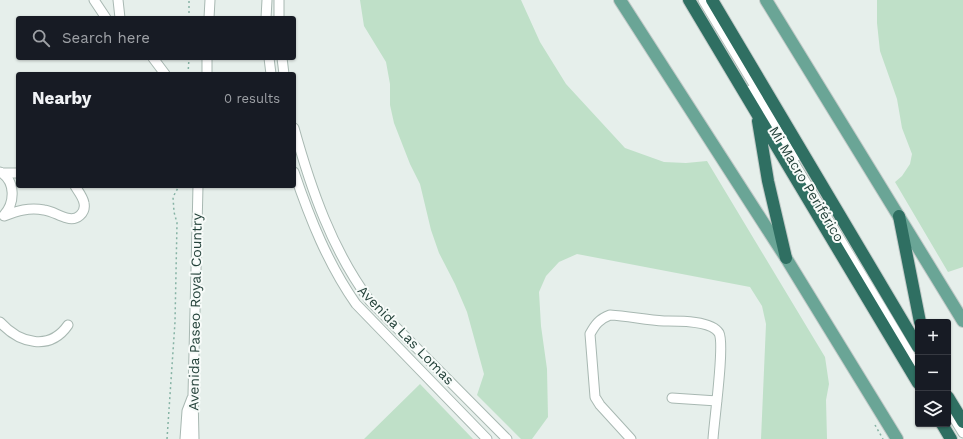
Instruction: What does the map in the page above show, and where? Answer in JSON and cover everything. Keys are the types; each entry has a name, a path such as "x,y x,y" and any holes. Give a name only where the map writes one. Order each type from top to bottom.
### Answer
{"highway":[{"path":"689,0 915,378"},
{"path":"712,0 915,342"},
{"path":"757,113 768,181 786,258"},
{"path":"899,216 919,319"},
{"path":"951,402 963,422"},
{"path":"944,427 951,439"}],"main road":[{"path":"620,0 786,258 896,439"},
{"path":"766,0 963,321"}],"street":[{"path":"94,0 105,16"},
{"path":"118,0 120,16"},
{"path":"209,16 210,0"},
{"path":"266,16 267,0"},
{"path":"279,0 279,16"},
{"name":"Mi Macro Periférico","path":"695,0 915,363"},
{"name":"Mi Macro Periférico","path":"703,0 916,355"},
{"path":"154,60 164,72"},
{"path":"207,72 208,60"},
{"path":"269,60 271,72"},
{"path":"282,60 284,72"},
{"name":"Avenida Las Lomas","path":"296,135 304,164 319,206 336,247 354,280 370,301 507,439"},
{"path":"1,173 16,173"},
{"path":"1,173 12,187 13,195 10,209 2,217"},
{"name":"Avenida Las Lomas","path":"296,177 323,247 340,280 356,304 487,439"},
{"path":"2,217 19,210 32,208 44,210 68,219 80,216 83,212 84,203 76,188"},
{"name":"Avenida Paseo Royal Country","path":"194,439 193,395 198,188"},
{"path":"631,439 600,405 595,397 590,334 595,325 602,318 610,315 665,321 676,320 707,325 714,328 719,333 721,340 713,439"},
{"path":"0,322 19,337 31,341 43,342 54,340 62,334 68,325"},
{"path":"185,439 187,411 193,395"},
{"path":"672,398 717,401"},
{"path":"951,413 963,433"},
{"path":"951,422 961,439"}],"path":[{"path":"189,0 189,16"},
{"path":"188,72 189,60"},
{"path":"167,439 175,322 177,223 174,212 173,197 178,188"}],"green space":[{"path":"360,0 521,0 540,42 566,84 625,148 664,162 686,163 707,161 825,357 829,384 826,400 827,439 761,439 766,324 762,306 750,287 577,254 559,262 546,276 539,292 541,326 547,369 548,417 532,439 521,439 477,395 484,374 467,312 439,253 431,230 420,184 410,164 394,123 390,105 390,84 386,62 364,26"},
{"path":"877,0 963,0 963,267 948,272 895,182 902,176 910,164 912,154 902,128 897,99 880,51 877,23"},
{"path":"420,384 473,439 364,439"}]}
